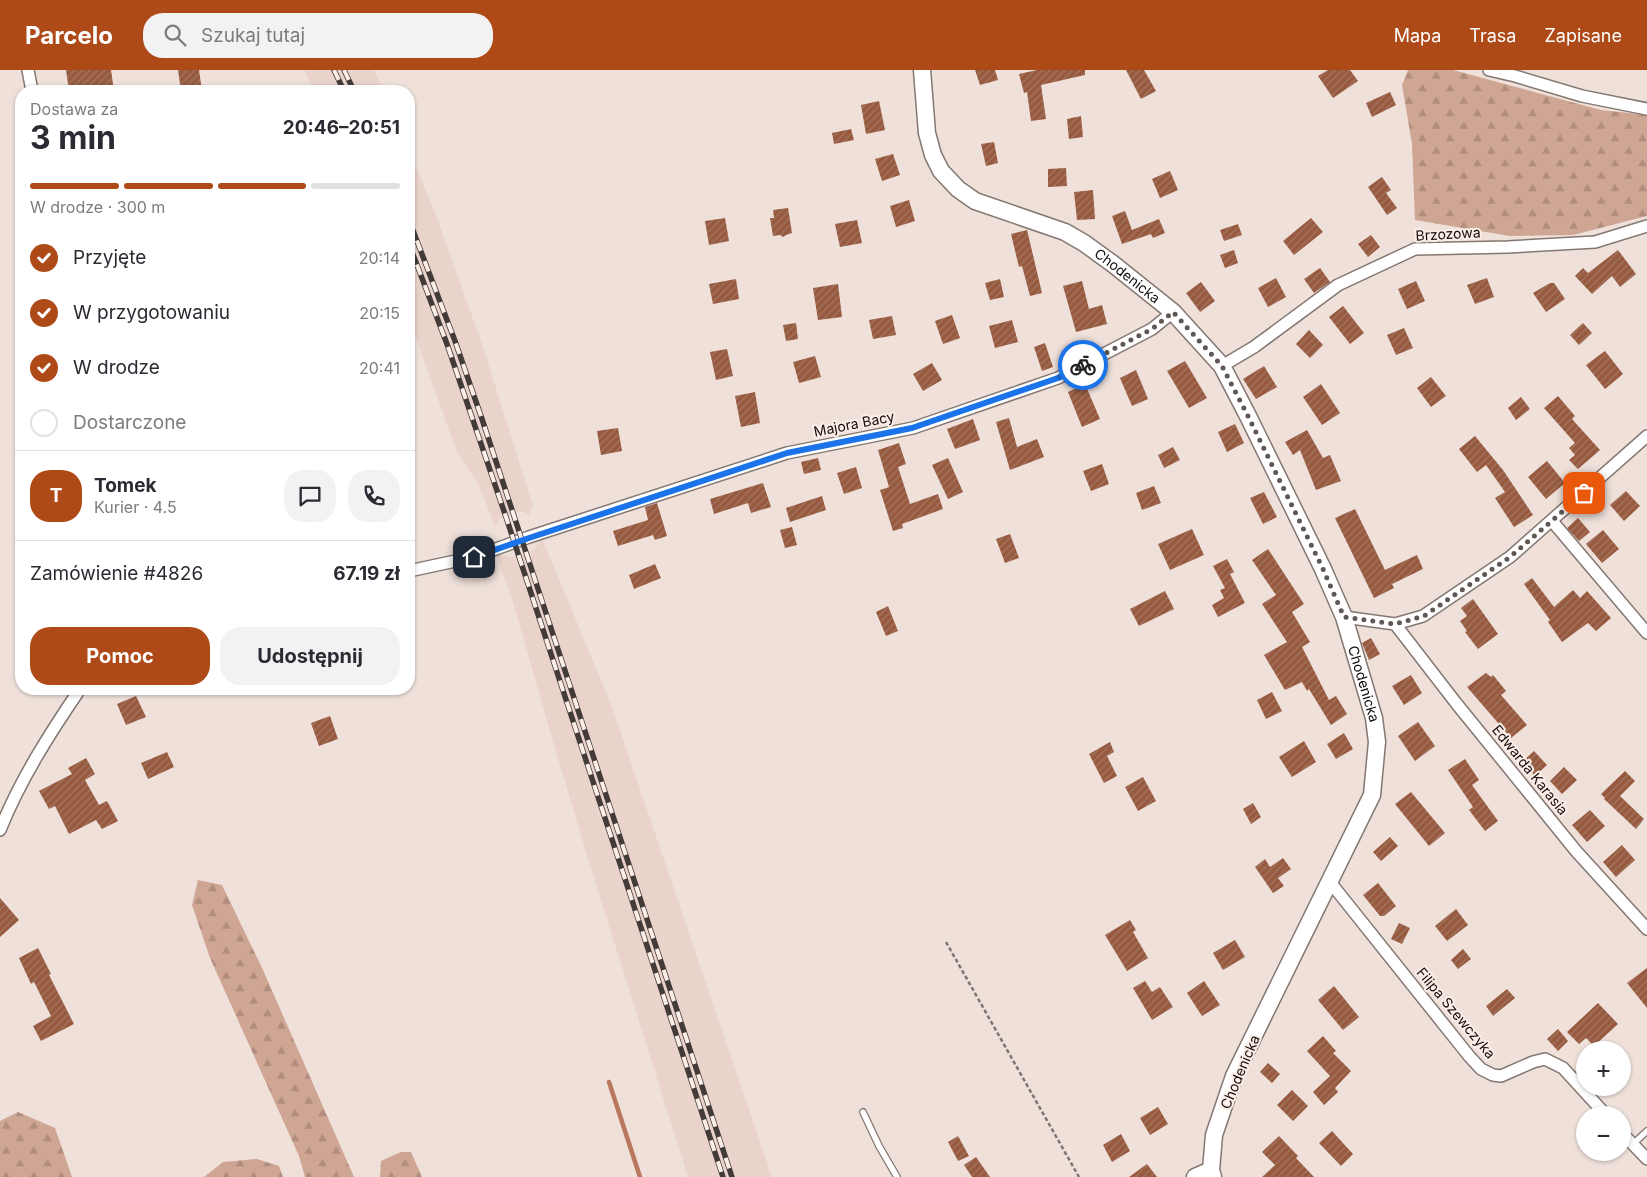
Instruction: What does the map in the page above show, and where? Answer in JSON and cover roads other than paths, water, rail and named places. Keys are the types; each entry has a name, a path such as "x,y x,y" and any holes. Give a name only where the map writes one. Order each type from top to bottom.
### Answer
{"street":[{"path":"28,70 31,85"},
{"name":"Chodenicka","path":"922,70 927,133 933,155 941,171 958,189 975,201 1071,236 1112,264 1173,312 1222,366 1323,569 1344,617 1374,718 1377,751 1372,796 1234,1076 1214,1135 1212,1173"},
{"path":"1489,70 1582,96 1647,109"},
{"name":"Brzozowa","path":"1222,366 1254,347 1338,285 1415,249 1534,246 1595,242 1647,226"},
{"name":"Majora Bacy","path":"415,570 474,557 787,453 912,428 1058,378 1152,329 1173,312"},
{"path":"1344,617 1395,624 1424,616 1510,557 1647,436"},
{"path":"1552,521 1647,634"},
{"name":"Edwarda Karasia","path":"1395,624 1576,851 1647,929"},
{"path":"0,830 8,809 52,729 76,695"},
{"name":"Filipa Szewczyka","path":"1330,882 1481,1069 1493,1075 1501,1076 1533,1062 1545,1059 1563,1068 1598,1106"},
{"path":"1633,1144 1647,1160"},
{"path":"1195,1177 1212,1173"}],"lane":[{"path":"863,1112 879,1146 897,1177"},
{"path":"1633,1144 1647,1132"}],"waterway":[{"path":"609,1082 640,1177"}],"railway":[{"path":"334,70 341,85"},
{"path":"344,70 351,85"},
{"path":"415,236 482,419 732,1177"},
{"path":"415,260 447,344 506,517 723,1177"}]}
